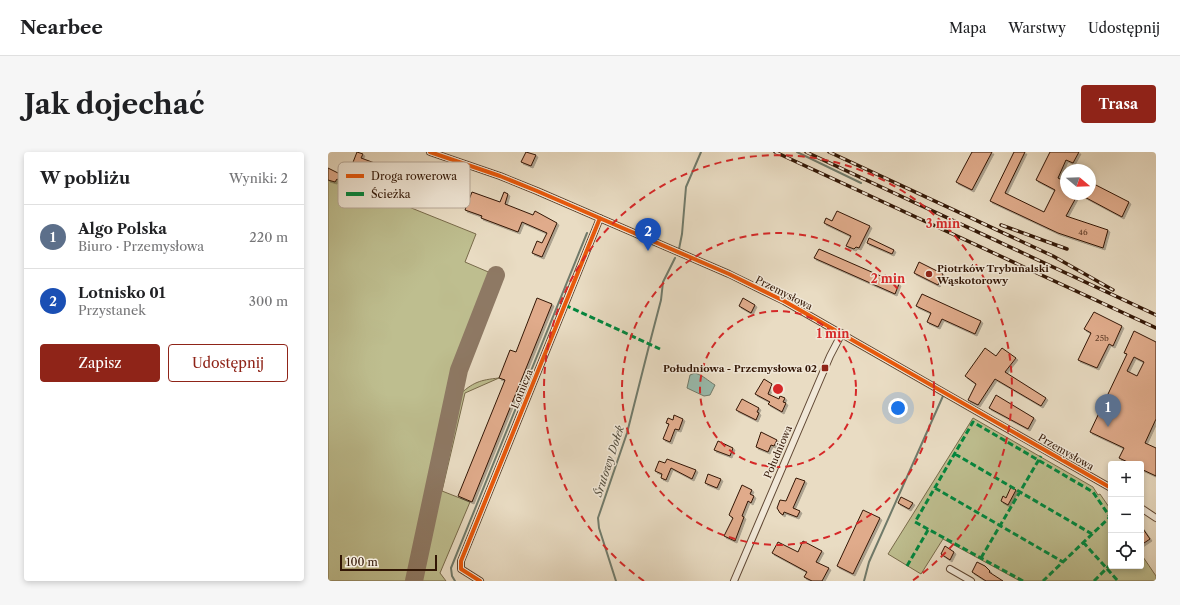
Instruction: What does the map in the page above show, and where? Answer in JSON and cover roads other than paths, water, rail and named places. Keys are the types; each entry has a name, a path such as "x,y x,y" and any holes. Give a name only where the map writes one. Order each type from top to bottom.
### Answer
{"street":[{"name":"Przemysłowa","path":"430,152 459,162"},
{"name":"Przemysłowa","path":"470,166 500,176 600,218 758,288 842,333 1108,486"},
{"name":"Lotnicza","path":"480,581 464,572 459,566 600,218"},
{"name":"Południowa","path":"734,581 827,362 842,333"},
{"path":"1144,510 1156,518"},
{"path":"950,568 971,581"}],"waterway":[{"name":"Śrutowy Dołek","path":"679,249 682,234 686,187 701,152"},
{"path":"797,152 861,183"},
{"path":"455,581 452,576 451,568 587,233"},
{"name":"Śrutowy Dołek","path":"650,342 661,300 663,282 675,258"},
{"name":"Śrutowy Dołek","path":"616,581 599,528 598,518 627,433 649,346"},
{"path":"864,581 869,562 943,396"}],"railway":[{"path":"775,152 1156,328"},
{"path":"806,152 1156,315"},
{"path":"829,152 1053,256 1113,290"},
{"path":"1001,225 1067,249"}],"place":[{"name":"Lotnisko 01","path":"648,251"},
{"name":"Piotrków Trybunalski Wąskotorowy","path":"929,274"},
{"name":"Południowa - Przemysłowa 02","path":"825,368"},
{"name":"Algo Polska","path":"1108,427"}]}
